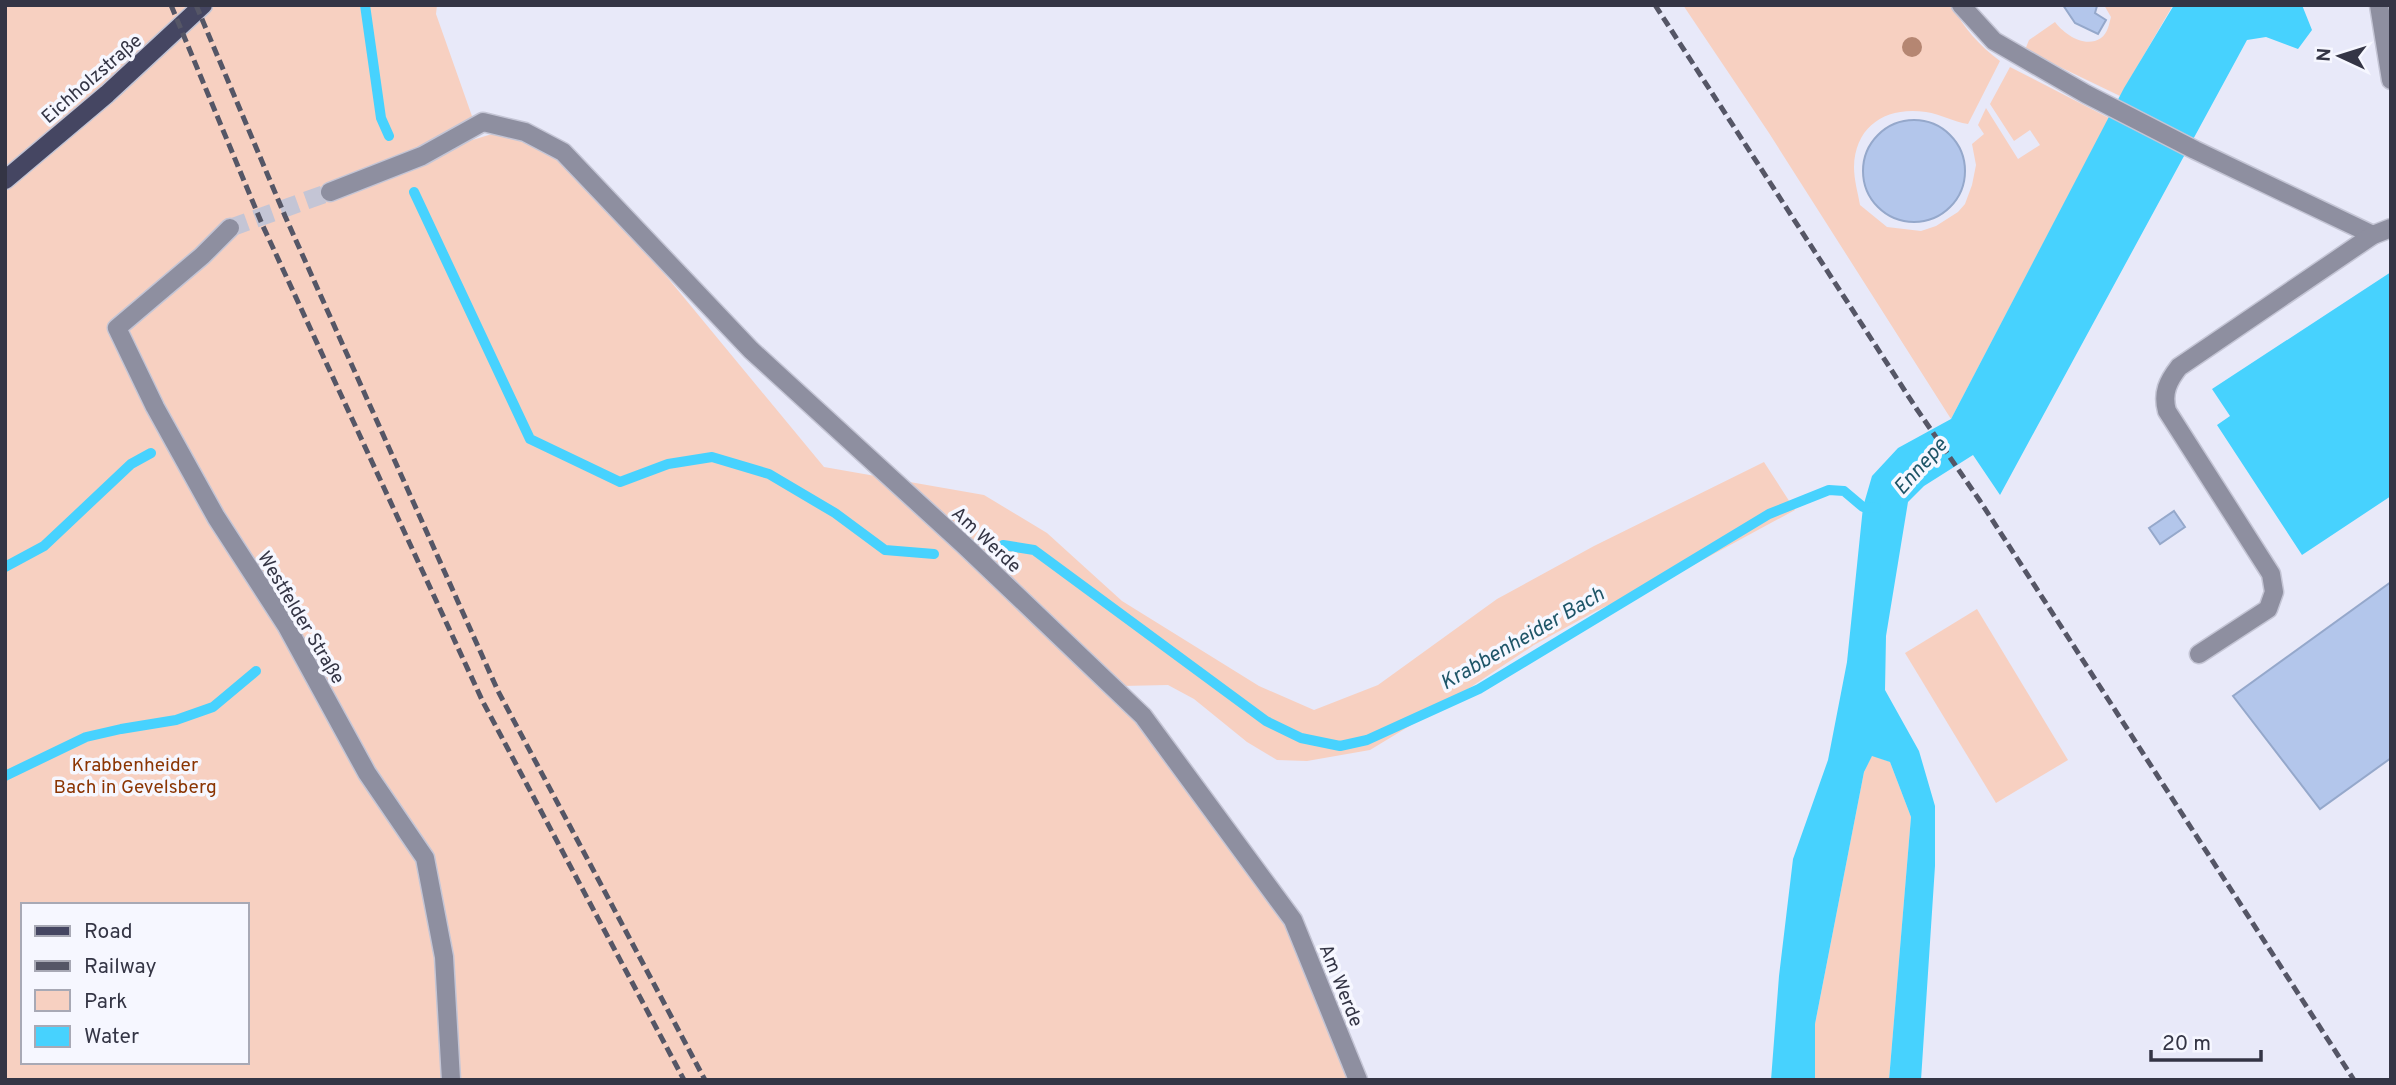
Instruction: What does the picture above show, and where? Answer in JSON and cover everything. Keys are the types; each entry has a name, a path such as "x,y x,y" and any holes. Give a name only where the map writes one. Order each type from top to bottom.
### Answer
{"main road":[{"name":"Eichholzstraße","path":"5,180 107,94 203,5"}],"street":[{"path":"1961,5 1994,41 2086,94 2195,150 2373,235"},
{"path":"2379,5 2391,80"},
{"name":"Am Werde","path":"330,192 422,156 483,122 525,132 563,152 751,350 964,545 1143,716 1293,919 1358,1080"},
{"name":"Westfelder Straße","path":"230,228 202,256 117,328 155,407 216,517 285,625 368,773 425,859 444,957 451,1080"},
{"path":"2199,654 2268,609 2274,593 2271,574 2167,411 2164,401 2168,384 2179,367 2373,235 2391,228"}],"green space":[{"name":"Krabbenheider Bach in Gevelsberg","path":"5,5 437,5 436,14 473,119 469,141 502,131 535,142 562,158 629,231 824,467 984,495 1047,533 1122,601 1259,686 1314,710 1378,685 1497,599 1594,546 1764,462 1795,510 1686,569 1596,611 1534,645 1370,750 1307,761 1277,760 1247,742 1194,699 1168,685 1122,686 1109,695 1143,726 1289,924 1350,1080 459,1080 453,959 428,852 375,775 338,711 327,716 358,773 419,865 437,958 443,1080 5,1080"},
{"path":"1683,5 1952,5 1973,36 2000,61 1968,124 1931,113 1898,112 1876,122 1860,140 1854,167 1860,205 1887,227 1921,231 1936,226 1958,212 1965,204 1976,165 1972,144 1984,134 1978,125 1986,108 2018,159 2040,145 2030,130 2014,141 1990,104 2010,67 2109,118 1951,419 1769,133"},
{"path":"2104,5 2173,5 2120,96 2025,50 2029,40 2055,22 2075,39 2088,42 2101,38 2107,31 2111,17"},
{"path":"1977,609 2068,760 1996,803 1905,653"},
{"path":"1872,755 1890,762 1911,817 1889,1080 1815,1080 1815,1024 1864,772"}],"water":[{"name":"Ennepe","path":"2174,5 2302,5 2312,30 2298,49 2266,37 2247,40 2000,495 1973,455 1924,486 1908,502 1886,636 1885,690 1919,751 1935,806 1935,866 1921,1080 1889,1080 1911,817 1890,762 1872,756 1864,772 1815,1024 1815,1080 1771,1080 1779,976 1793,859 1828,760 1847,662 1863,507 1872,476 1898,448 1951,419 2124,88"},
{"path":"2391,272 2391,496 2302,555 2217,425 2230,416 2212,389"}],"building":[{"path":"2063,5 2097,6 2095,13 2106,20 2098,34 2075,23"},
{"path":"1914,120 1933,124 1950,135 1961,152 1965,171 1961,190 1950,207 1933,218 1914,222 1895,218 1878,207 1867,190 1863,171 1867,152 1878,135 1895,124"},
{"path":"2174,511 2185,527 2160,544 2149,528"},
{"path":"2391,582 2391,758 2320,809 2233,696"}],"waterway":[{"path":"365,5 381,118 389,136"},
{"path":"414,192 530,439 620,482 668,464 712,457 769,474 835,513 885,550 934,554"},
{"path":"5,567 44,546 131,464 151,453"},
{"name":"Krabbenheider Bach","path":"1003,545 1034,550 1266,721 1301,738 1340,746 1367,740 1479,689 1769,514 1829,490 1844,491 1863,507 1876,508"},
{"name":"Krabbenheider Bach","path":"5,776 86,737 176,720 213,707 256,671"}],"tunnel":[{"path":"230,228 330,192"}],"railway":[{"path":"171,5 262,224 483,702 684,1080"},
{"path":"196,5 285,216 498,691 705,1080"},
{"path":"1655,5 2354,1080"}]}
